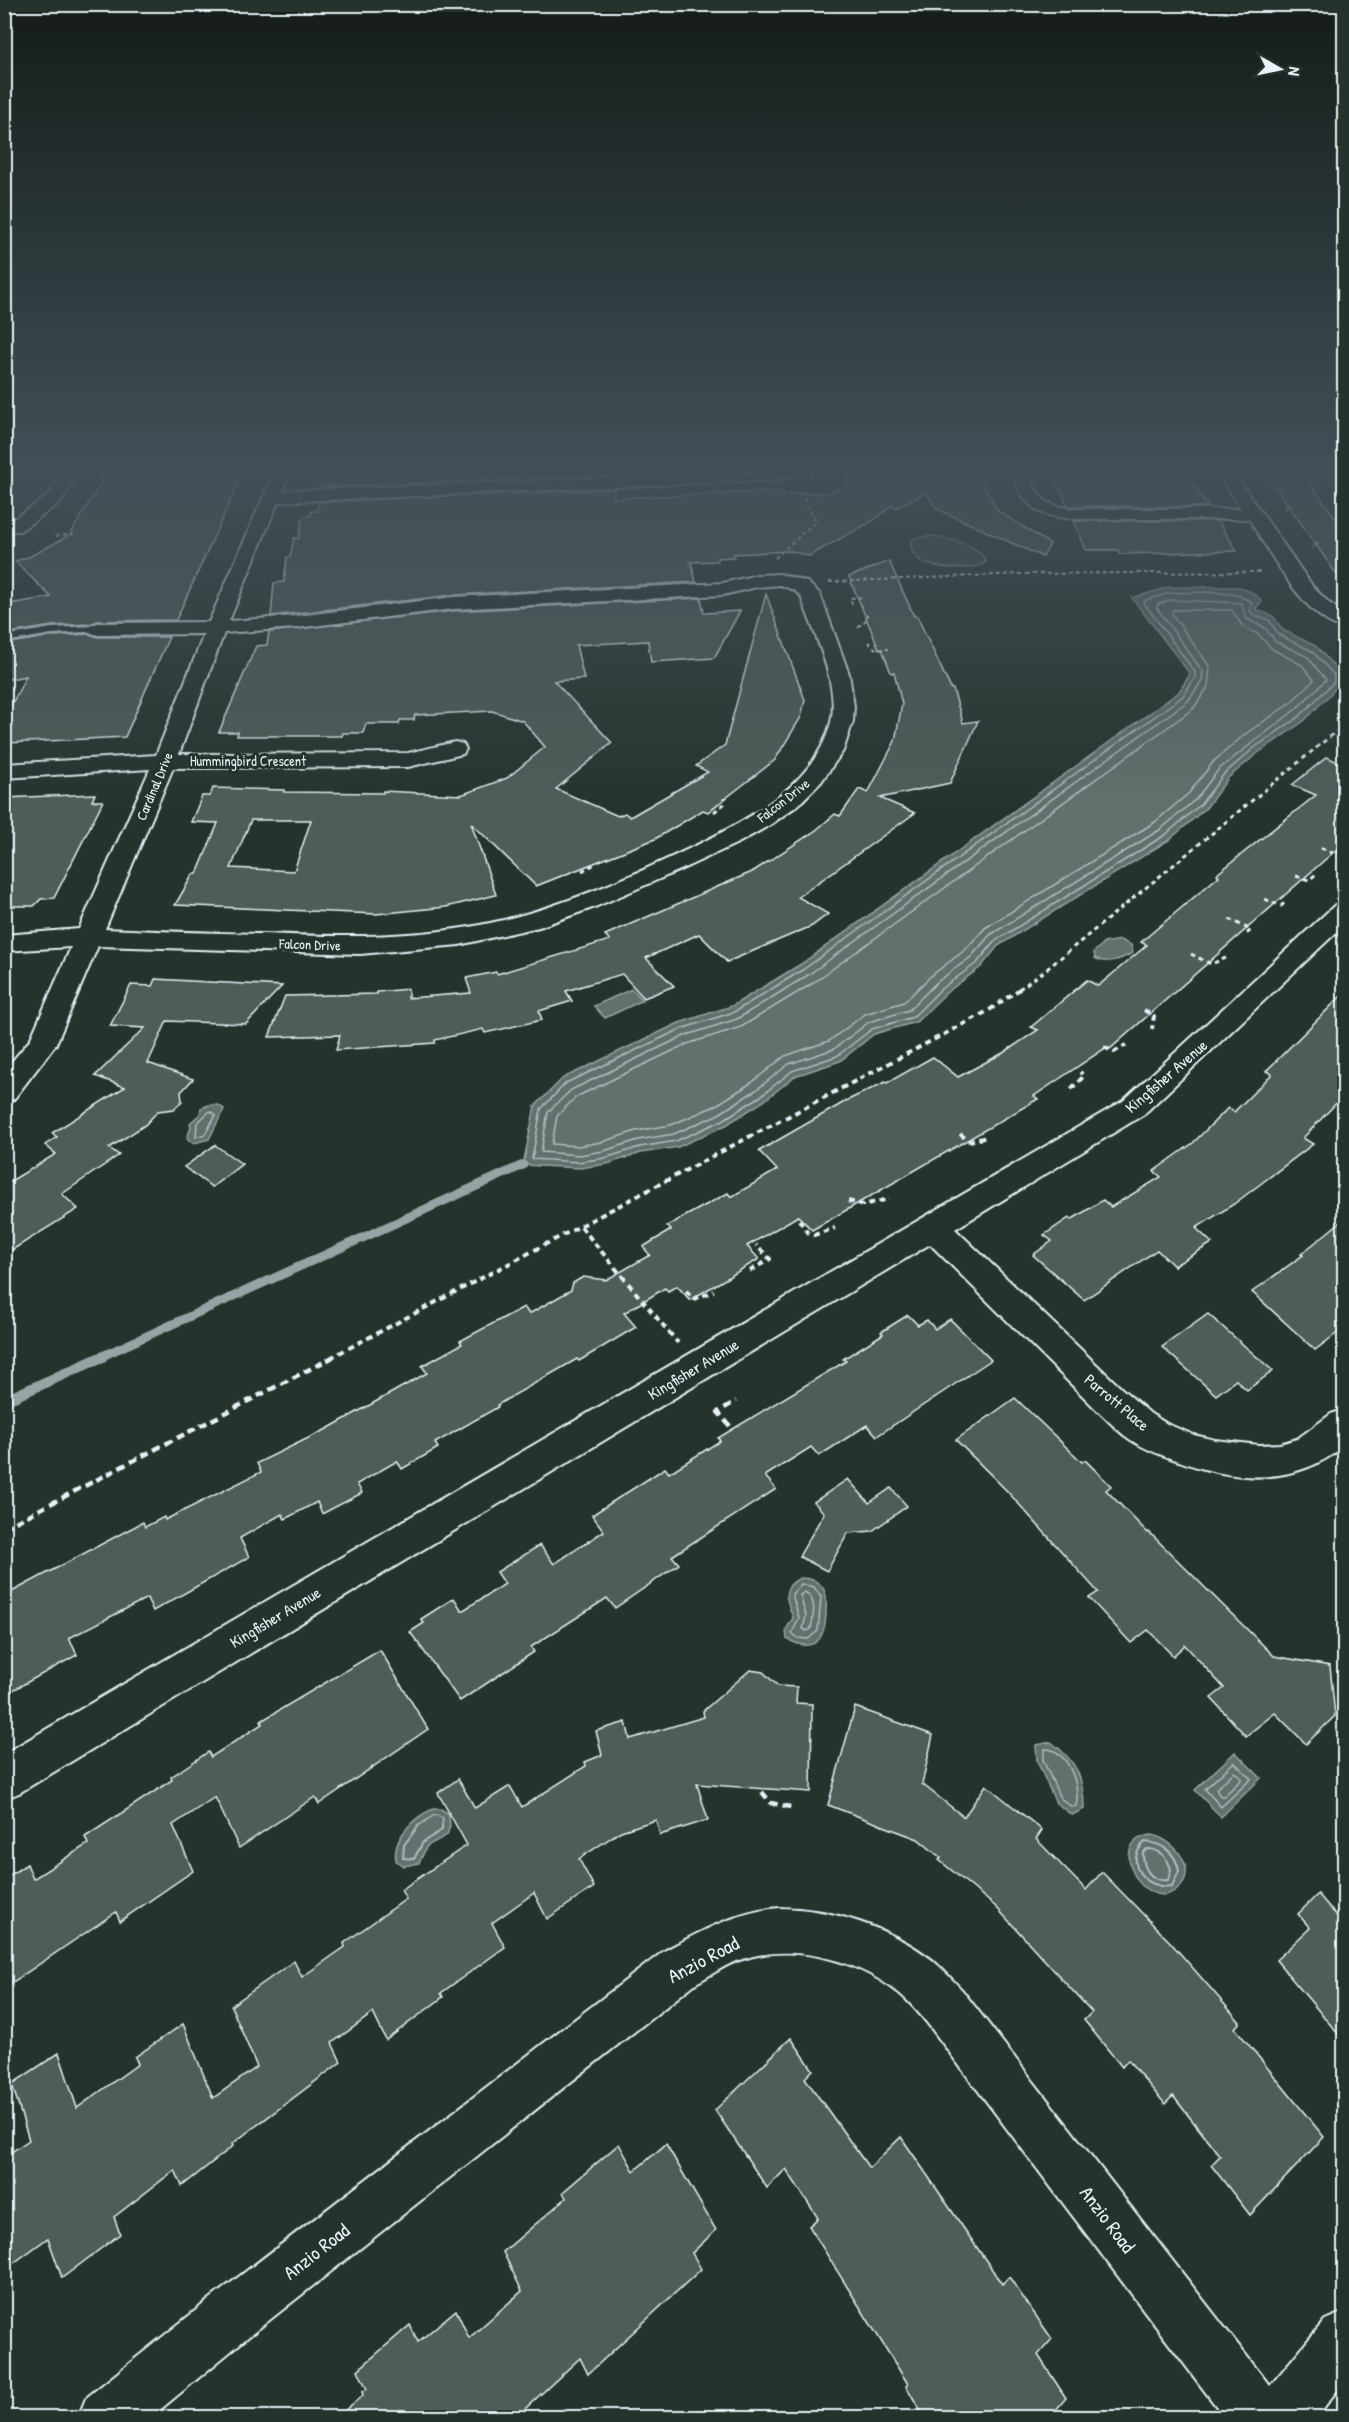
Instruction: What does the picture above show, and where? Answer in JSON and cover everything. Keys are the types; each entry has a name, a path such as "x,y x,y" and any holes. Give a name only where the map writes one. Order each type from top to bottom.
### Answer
{"street":[{"name":"Cardinal Drive","path":"4,1092 42,1044 165,762 236,583"},
{"name":"Falcon Drive","path":"98,629 217,628 296,622 454,603 723,589 747,583"},
{"name":"Falcon Drive","path":"4,943 89,937 360,946 404,944 460,937 534,919 615,890 709,849 748,827 792,797 809,781 835,744 842,720 843,687 810,594 794,583"},
{"path":"1301,583 1323,607 1344,622"},
{"name":"Hummingbird Crescent","path":"4,771 165,762 408,760 455,749"},
{"name":"Kingfisher Avenue","path":"4,1778 1139,1104 1344,911"},
{"name":"Parrott Place","path":"933,1227 1110,1400 1139,1426 1174,1444 1204,1454 1268,1460 1300,1455 1344,1425"},
{"name":"Anzio Road","path":"106,2418 229,2318 680,1967 737,1938 776,1931 815,1931 848,1940 878,1953 915,1975 930,1990 1260,2418"},
{"path":"1280,2418 1344,2339"}],"lane":[{"path":"4,639 52,631 98,629"}],"path":[{"path":"852,604 850,598 864,597"},
{"path":"858,627 867,619 867,614"},
{"path":"867,642 877,650 888,649"},
{"path":"4,1528 933,1042 1010,998 1344,725"},
{"path":"714,812 724,804 724,798"},
{"path":"1321,848 1336,854 1344,849"},
{"path":"582,871 597,863"},
{"path":"1296,876 1309,879 1316,874"},
{"path":"1265,899 1281,906 1287,901"},
{"path":"1229,919 1251,930 1244,936"},
{"path":"1191,954 1211,964 1226,958"},
{"path":"1144,1010 1154,1016 1152,1029"},
{"path":"1104,1047 1114,1052 1126,1045"},
{"path":"1071,1089 1084,1076 1080,1072"},
{"path":"960,1134 969,1141 988,1137"},
{"path":"848,1201 863,1205 889,1199"},
{"path":"799,1220 806,1232 812,1234 824,1235 835,1228"},
{"path":"581,1227 698,1366"},
{"path":"750,1271 770,1259 756,1245"},
{"path":"686,1291 695,1299 714,1291"},
{"path":"730,1426 718,1412 736,1401"},
{"path":"762,1792 764,1799 771,1804 795,1808"}],"water":[{"path":"1169,587 1240,587 1253,593 1262,601 1255,609 1273,616 1283,630 1316,646 1340,673 1341,683 1304,721 1258,753 1228,778 1206,808 1169,840 998,946 981,967 946,993 916,1022 874,1034 840,1061 795,1076 764,1101 726,1125 678,1147 641,1153 607,1164 580,1168 523,1165 535,1106 563,1078 679,1023 732,1006 801,964 1179,692 1190,674 1132,598"},
{"path":"1120,940 1131,945 1133,953 1109,961 1095,958 1094,952 1104,943"},
{"path":"632,989 643,1000 605,1018 594,1006"},
{"path":"218,1105 224,1109 209,1139 194,1143 187,1139 190,1123 200,1114 201,1108"},
{"path":"800,1578 817,1582 826,1595 823,1631 816,1642 804,1645 787,1639 786,1630 793,1618 787,1600 787,1590 793,1582"},
{"path":"1051,1742 1067,1756 1080,1779 1084,1809 1072,1815 1056,1803 1037,1761 1036,1745"},
{"path":"1235,1752 1261,1778 1221,1817 1195,1790"},
{"path":"433,1809 441,1809 449,1814 450,1826 447,1835 427,1846 419,1863 404,1866 396,1861 397,1844 412,1823"},
{"path":"1152,1835 1168,1842 1181,1856 1185,1865 1184,1881 1177,1889 1165,1895 1153,1893 1142,1885 1134,1874 1130,1861 1130,1849 1137,1840"}],"building":[{"path":"37,583 193,583 176,620 98,621 4,634 4,605 51,597"},
{"path":"274,583 677,583 454,595 271,616"},
{"path":"852,583 899,583 953,689 963,723 978,721 950,783 880,798 915,813 798,897 828,914 812,926 727,962 699,934 646,958 674,986 644,998 622,974 566,991 572,1001 539,1011 542,1020 485,1033 483,1029 435,1040 435,1043 336,1050 340,1035 269,1037 285,996 377,994 377,992 408,989 408,998 471,993 466,978 496,972 497,974 610,940 605,935 752,872 815,831 835,814 840,816 859,789 868,793 895,741 902,704 894,672 891,673 882,649 879,649"},
{"path":"766,594 805,700 801,717 775,760 708,812 703,810 655,839 536,886 471,823 496,895 446,907 376,914 175,905 193,874 197,874 218,823 191,822 202,796 210,796 213,788 284,790 284,792 383,793 383,791 461,795 507,778 545,747 523,721 492,711 415,715 414,720 400,720 399,724 366,724 363,733 343,733 342,736 237,736 238,732 219,732 256,646 267,645 269,632 454,611 701,598 704,613 740,611 714,658 651,662 648,641 576,645 584,679 554,681 612,743 556,789 618,816 625,813 630,817 708,772 696,766 725,745","holes":["251,820 311,820 294,871 231,868"]},
{"path":"89,634 98,637 169,637 125,737 8,743 9,740 4,740 4,720 26,676 4,680 4,644 52,636"},
{"path":"1327,757 1344,765 1344,843 1110,1049 1107,1047 1034,1096 1038,1099 812,1230 798,1216 747,1246 759,1259 690,1300 677,1286 668,1291 665,1288 624,1313 636,1327 497,1405 498,1407 435,1443 438,1448 402,1469 397,1461 357,1484 362,1493 322,1514 317,1502 285,1519 282,1514 240,1538 249,1557 153,1611 147,1598 69,1638 77,1655 4,1695 4,1596 143,1522 145,1527 164,1517 165,1520 261,1472 257,1463 327,1429 427,1373 422,1366 462,1344 460,1341 524,1307 529,1314 571,1290 573,1283 583,1277 606,1280 650,1255 643,1247 671,1230 667,1226 728,1193 731,1197 777,1170 759,1151 848,1100 887,1083 933,1057 958,1077 1003,1053 1038,1030 1031,1027 1087,980 1098,986 1147,945 1141,942 1219,876 1217,874 1316,795 1292,785"},
{"path":"95,794 92,801 103,801 54,898 41,899 34,906 4,906 4,798"},
{"path":"155,979 282,986 246,1024 167,1021 148,1063 193,1079 181,1092 182,1101 174,1109 158,1111 145,1125 109,1148 119,1155 62,1194 78,1209 4,1255 4,1185 56,1154 45,1145 57,1137 52,1133 125,1087 95,1076 145,1028 110,1026 131,985 152,986"},
{"path":"1344,993 1344,1095 1303,1138 1313,1144 1234,1204 1196,1228 1212,1243 1174,1266 1157,1250 1084,1300 1033,1255 1052,1241 1044,1235 1069,1218 1071,1220 1103,1200 1111,1207 1161,1177 1154,1171 1193,1143 1228,1108 1234,1112 1272,1074 1266,1071"},
{"path":"215,1145 242,1164 212,1187 184,1167"},
{"path":"1344,1219 1344,1328 1315,1350 1252,1292 1303,1255 1301,1254"},
{"path":"1208,1314 1273,1371 1247,1390 1236,1380 1216,1395 1162,1347"},
{"path":"908,1315 918,1325 927,1320 935,1329 950,1319 991,1360 877,1436 867,1425 819,1456 811,1447 765,1476 776,1489 672,1556 679,1564 615,1608 607,1598 531,1647 534,1652 460,1701 410,1632 424,1623 421,1619 454,1598 462,1611 505,1584 497,1572 540,1545 554,1564 604,1531 592,1515 665,1468 669,1473 720,1441 718,1438 846,1361 843,1359"},
{"path":"1015,1398 1082,1462 1085,1460 1111,1486 1106,1490 1274,1656 1330,1666 1335,1716 1306,1744 1275,1713 1246,1736 1211,1698 1224,1688 1185,1645 1173,1656 1148,1630 1131,1643 1089,1598 1098,1592 1007,1491 956,1440"},
{"path":"848,1479 869,1503 891,1488 907,1506 872,1531 848,1533 827,1571 800,1555 824,1513 814,1502"},
{"path":"380,1650 428,1729 319,1804 315,1797 239,1848 215,1797 173,1825 193,1871 120,1921 116,1912 4,1988 4,1879 27,1864 33,1879 88,1844 85,1837 172,1780 171,1777 208,1752 211,1757 262,1724 261,1721"},
{"path":"750,1670 763,1672 778,1686 797,1687 796,1703 812,1704 811,1792 697,1784 708,1820 660,1835 656,1820 621,1831 579,1859 594,1887 547,1919 534,1893 492,1923 505,1947 441,1993 443,1997 386,2040 373,2013 332,2043 341,2062 232,2144 233,2146 182,2186 175,2170 114,2217 120,2234 62,2278 48,2238 4,2270 4,2157 29,2140 12,2084 59,2053 77,2108 138,2064 135,2057 183,2024 213,2098 257,2067 231,2006 294,1961 302,1977 345,1947 344,1943 406,1899 401,1890 467,1845 438,1793 458,1779 475,1808 510,1786 522,1807 586,1766 585,1762 602,1755 596,1731 626,1722 630,1739 704,1717 703,1711"},
{"path":"855,1707 933,1735 922,1784 964,1817 986,1785 1042,1830 1036,1839 1086,1890 1102,1872 1171,1943 1240,2022 1235,2028 1324,2137 1250,2215 1211,2165 1220,2156 1173,2096 1165,2104 1128,2060 1122,2067 1084,2020 1092,2012 996,1907 939,1860 941,1858 918,1839 828,1805"},
{"path":"1318,1894 1344,1924 1344,2041 1276,1960 1310,1928 1298,1914"},
{"path":"791,2038 813,2070 805,2078 869,2168 901,2137 1002,2284 1009,2277 1052,2339 1038,2355 1066,2398 1049,2418 925,2418 906,2386 908,2384 809,2226 818,2218 786,2169 767,2188 715,2110"},
{"path":"619,2144 634,2171 666,2144 716,2230 692,2253 701,2269 588,2374 580,2358 515,2418 336,2418 367,2389 358,2370 410,2325 418,2342 456,2310 469,2338 522,2291 503,2252 566,2198 563,2192"}],"waterway":[{"path":"98,1358 523,1165"},
{"path":"4,1401 102,1357"}]}
